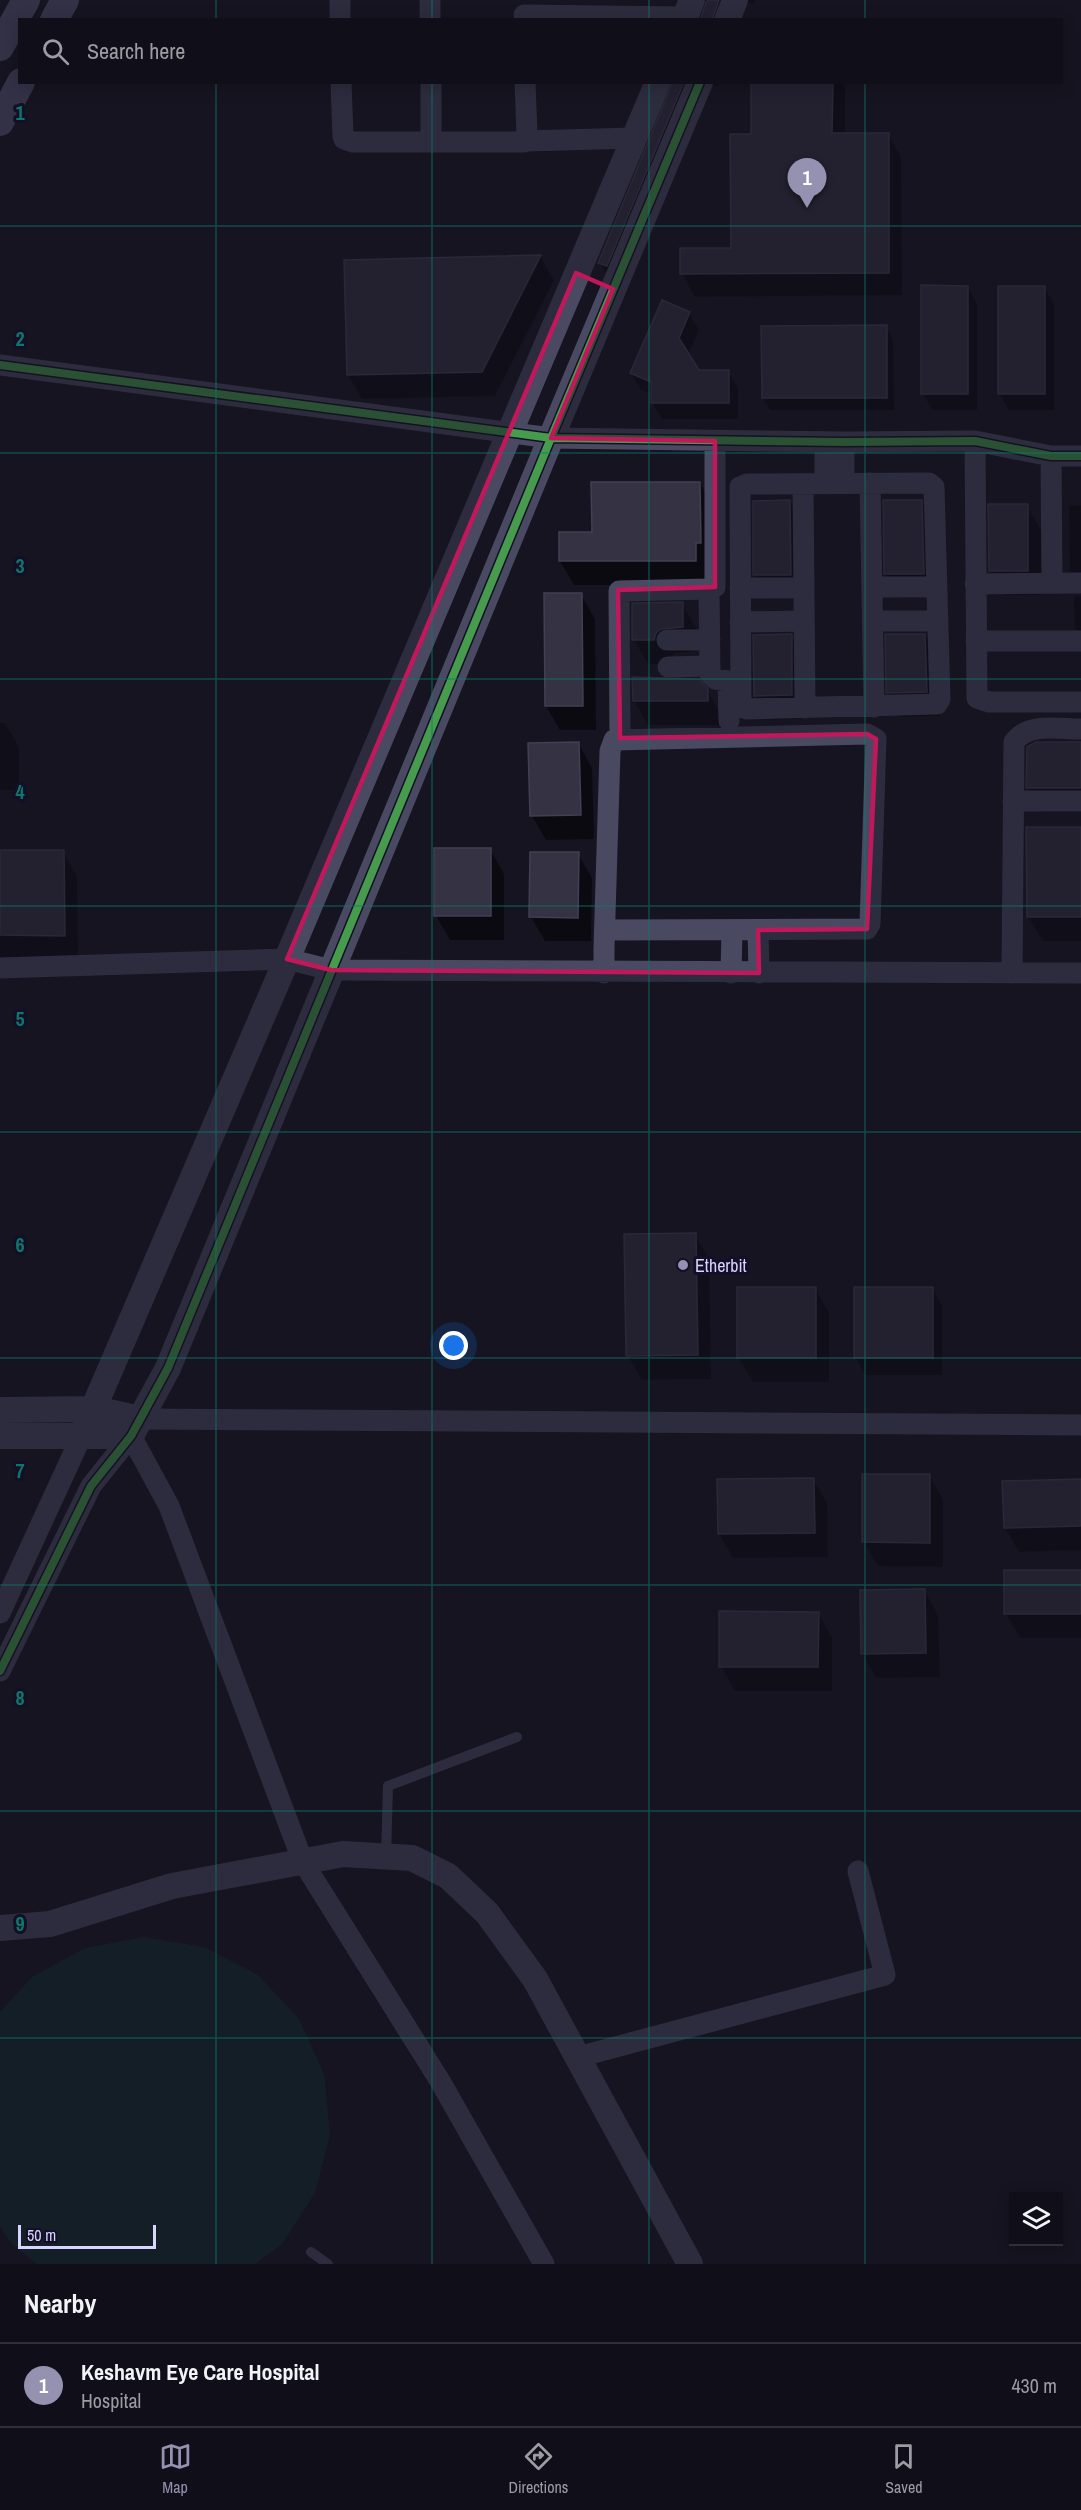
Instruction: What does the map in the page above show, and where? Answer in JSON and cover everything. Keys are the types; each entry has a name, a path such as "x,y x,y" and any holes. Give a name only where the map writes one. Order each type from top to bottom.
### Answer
{"main road":[{"path":"0,47 26,0"},
{"path":"55,18 65,0"},
{"path":"0,122 20,84"}],"street":[{"path":"340,0 340,18"},
{"path":"430,0 430,18"},
{"path":"523,12 687,12"},
{"path":"341,84 344,139 353,142 634,138"},
{"path":"431,84 431,142"},
{"path":"525,84 526,141"},
{"path":"0,1612 95,1409 657,84"},
{"path":"0,1671 91,1486 135,1428 168,1368 699,84"},
{"path":"576,273 613,289"},
{"path":"0,365 551,438 834,442 975,441 1051,456 1081,456"},
{"path":"620,738 619,591 715,587 715,441"},
{"path":"975,441 977,698 989,702 1081,702"},
{"path":"834,442 835,483"},
{"path":"1051,456 1052,583"},
{"path":"870,483 874,707"},
{"path":"870,483 932,484 940,699 937,704 874,707 747,709 741,706 740,487 747,484 870,483"},
{"path":"803,484 805,708"},
{"path":"975,584 1081,583"},
{"path":"872,587 936,587"},
{"path":"740,588 804,588"},
{"path":"709,589 711,677 728,681 729,721"},
{"path":"740,622 804,621"},
{"path":"873,621 937,621"},
{"path":"667,640 710,640"},
{"path":"976,641 1081,641"},
{"path":"668,667 711,666"},
{"path":"1012,973 1014,742 1020,733 1033,729 1081,729"},
{"path":"604,973 605,930 610,751 611,743 620,738 867,734 876,739 869,927 865,930 605,930"},
{"path":"1013,801 1081,801"},
{"path":"731,973 732,930"},
{"path":"758,930 759,973"},
{"path":"0,968 287,959 331,970 604,973 1081,973"},
{"path":"0,1410 95,1409 135,1428 169,1506 303,1862 440,2081 544,2264"},
{"path":"0,1436 82,1436 135,1428 1081,1425"},
{"path":"0,1928 50,1924 171,1886 343,1854 412,1858 448,1876 487,1914 535,1979 690,2264"},
{"path":"578,2057 885,1975 858,1871"}],"lane":[{"path":"386,1857 388,1786 517,1737"},
{"path":"311,2252 328,2264"}],"highlighted area":[{"path":"576,273 613,289 551,438 715,441 715,587 618,590 620,738 867,734 876,739 867,929 758,930 759,973 331,970 287,959"}],"green space":[{"path":"144,1937 204,1947 258,1975 299,2019 324,2074 330,2134 315,2193 282,2244 255,2264 37,2264 12,2244 0,2227 0,2012 32,1977 85,1948"}],"building":[{"path":"707,0 719,0 713,18 701,18"},
{"path":"672,84 683,84 607,266 598,263"},
{"path":"751,84 833,84 832,133 889,133 889,273 680,274 680,248 731,248 730,134 751,134"},
{"path":"541,255 482,372 347,375 344,260"},
{"path":"921,285 968,286 968,394 921,394"},
{"path":"998,286 1045,286 1045,394 998,394"},
{"path":"662,300 690,312 679,338 699,370 729,370 729,403 651,403 651,382 630,373"},
{"path":"887,325 887,398 762,398 761,326"},
{"path":"591,482 700,482 701,543 696,543 696,561 559,561 559,532 592,532"},
{"path":"790,500 791,575 753,575 753,501"},
{"path":"883,500 922,500 924,574 884,574"},
{"path":"988,504 1028,504 1028,571 989,571"},
{"path":"544,593 582,593 583,706 545,706"},
{"path":"683,602 683,627 661,629 656,633 654,640 632,640 632,603"},
{"path":"792,634 792,695 754,696 753,635"},
{"path":"885,634 925,634 927,692 886,693"},
{"path":"632,677 699,679 708,689 708,701 633,701"},
{"path":"579,742 581,815 530,816 528,743"},
{"path":"1036,742 1081,742 1081,788 1026,788 1027,747"},
{"path":"1026,827 1081,827 1081,917 1027,917"},
{"path":"434,848 491,848 491,916 434,916"},
{"path":"0,850 64,850 65,936 0,935"},
{"path":"530,852 579,852 578,918 529,917"},
{"path":"696,1233 698,1355 626,1356 624,1234"},
{"path":"737,1287 816,1287 816,1358 737,1358"},
{"path":"854,1287 933,1287 933,1358 854,1358"},
{"path":"862,1474 930,1474 930,1543 862,1542"},
{"path":"814,1478 815,1533 718,1534 717,1479"},
{"path":"1081,1479 1081,1526 1004,1528 1002,1481"},
{"path":"1004,1570 1081,1570 1081,1614 1004,1614"},
{"path":"925,1589 926,1653 861,1654 860,1590"},
{"path":"719,1611 819,1612 818,1667 719,1667"}],"cycle path":[{"path":"0,1671 91,1486 131,1436 168,1368 699,84"},
{"path":"0,365 551,438 844,442 975,441 1051,456 1081,456"}],"place":[{"name":"Keshavm Eye Care Hospital","path":"807,208"},
{"name":"Etherbit","path":"683,1265"}]}
